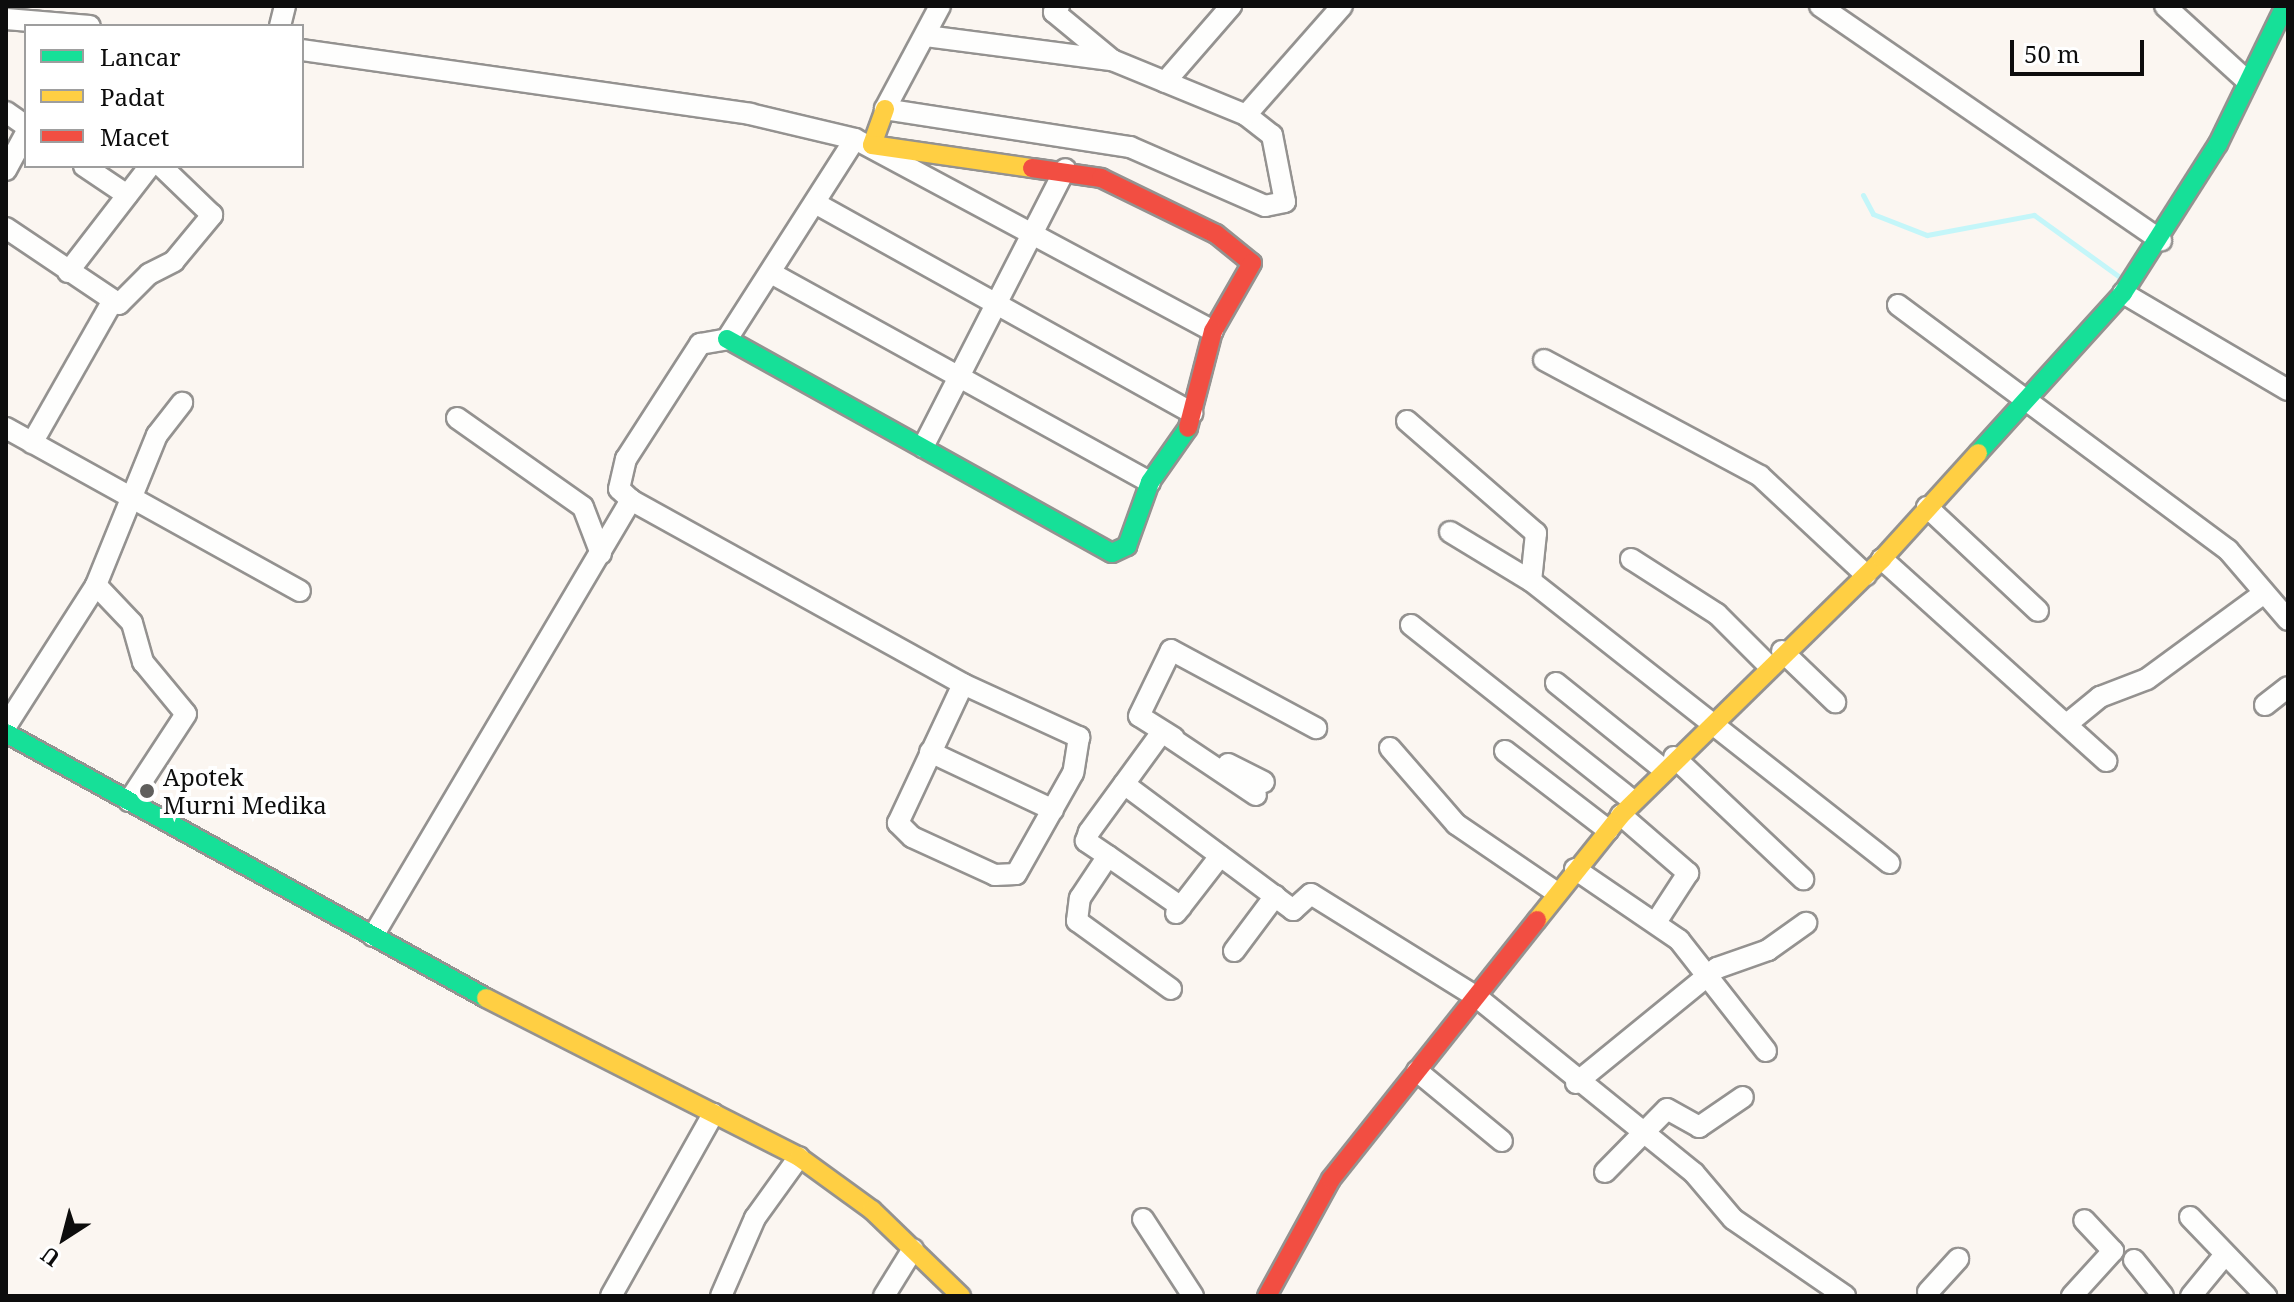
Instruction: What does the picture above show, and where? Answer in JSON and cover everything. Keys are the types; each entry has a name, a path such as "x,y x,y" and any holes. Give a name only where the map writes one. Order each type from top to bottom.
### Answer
{"street":[{"path":"727,339 815,203 869,138 940,6"},
{"path":"1165,82 1231,6"},
{"path":"1246,115 1342,6"},
{"path":"1820,6 2161,240"},
{"path":"2165,6 2246,80"},
{"path":"1267,1296 1331,1179 1478,998 1575,869 1620,815 1713,717 1882,559 2024,396 2124,290 2161,240 2285,6"},
{"path":"1053,8 1112,60"},
{"path":"6,19 66,24"},
{"path":"885,109 1130,147 1281,207 1287,183 1272,135 1246,115 1112,60 926,36"},
{"path":"304,50 750,114 869,138 1065,169 1128,189 1247,256 1251,270 1213,331 1192,413 1150,482 1127,546 1112,553 727,339 700,344 626,459 619,489 631,500 963,684 1079,737 1083,746 1053,810 1016,874 995,875 912,837 898,823 963,684"},
{"path":"6,112 24,125"},
{"path":"6,170 24,137"},
{"path":"869,138 1213,331"},
{"path":"87,168 127,195"},
{"path":"68,272 148,168"},
{"path":"32,443 111,304 125,301 149,274 174,261 211,220 211,210 163,168"},
{"path":"923,447 958,375 1037,233 1065,169"},
{"path":"815,203 1192,413"},
{"path":"6,228 111,304"},
{"path":"771,273 1150,482"},
{"path":"2124,290 2288,390"},
{"path":"1898,305 2228,550 2288,620"},
{"path":"1544,360 1760,476 1866,575"},
{"path":"6,726 96,585 157,435 182,403"},
{"path":"457,418 583,507 601,554"},
{"path":"1407,421 1536,533 1531,581"},
{"path":"6,428 132,502 300,591"},
{"path":"373,936 631,500"},
{"path":"1927,507 2038,611"},
{"path":"1450,532 1531,581 1713,717 1889,863"},
{"path":"1631,559 1717,614 1835,702"},
{"path":"1882,559 2106,761"},
{"path":"96,585 132,623 143,662 186,714 129,801"},
{"path":"2067,724 2100,697 2147,679 2264,593"},
{"path":"1411,625 1688,873 1656,922"},
{"path":"1260,788 1139,716 1171,650 1316,728"},
{"path":"1556,683 1668,763 1803,879"},
{"path":"2265,705 2288,687"},
{"path":"1162,732 1086,841 1178,910 1220,856"},
{"path":"6,733 373,936 799,1157 872,1210 961,1296"},
{"path":"1390,748 1456,824 1557,893"},
{"path":"1505,751 1620,815"},
{"path":"930,752 1053,810"},
{"path":"1124,784 1293,910 1311,894 1343,909 1478,998 1576,1083 1694,1173 1744,1227 1845,1296"},
{"path":"1108,856 1080,898 1077,921 1171,989"},
{"path":"1575,869 1656,922 1712,973 1766,1051"},
{"path":"1234,951 1275,896"},
{"path":"1576,1083 1712,973 1768,950 1806,923"},
{"path":"1417,1071 1502,1141"},
{"path":"1605,1172 1640,1134 1673,1107 1705,1126 1743,1097"},
{"path":"611,1296 713,1114"},
{"path":"721,1296 755,1218 799,1157"},
{"path":"2190,1217 2223,1257 2266,1296"},
{"path":"1143,1219 1193,1296"},
{"path":"2072,1296 2113,1251 2084,1220"},
{"path":"884,1296 913,1249"},
{"path":"2191,1296 2223,1257"},
{"path":"1929,1295 1958,1259"},
{"path":"2134,1260 2163,1296"}],"waterway":[{"path":"1863,195 1873,214 1927,235 2034,215 2121,278"}],"traffic: fast":[{"path":"1978,453 2123,293 2218,144 2285,6"},
{"path":"727,339 1112,553 1127,546 1150,482 1188,428"},
{"path":"6,733 486,998"}],"traffic: slow":[{"path":"885,109 872,145 1032,168"},
{"path":"1537,920 1621,815 1882,559 1978,453"},
{"path":"486,998 799,1157 872,1210 961,1296"}],"traffic: jam":[{"path":"1032,168 1101,178 1216,234 1252,263 1213,331 1188,428"},
{"path":"1267,1296 1331,1179 1537,920"}],"place":[{"name":"Apotek Murni Medika","path":"147,791"}]}
